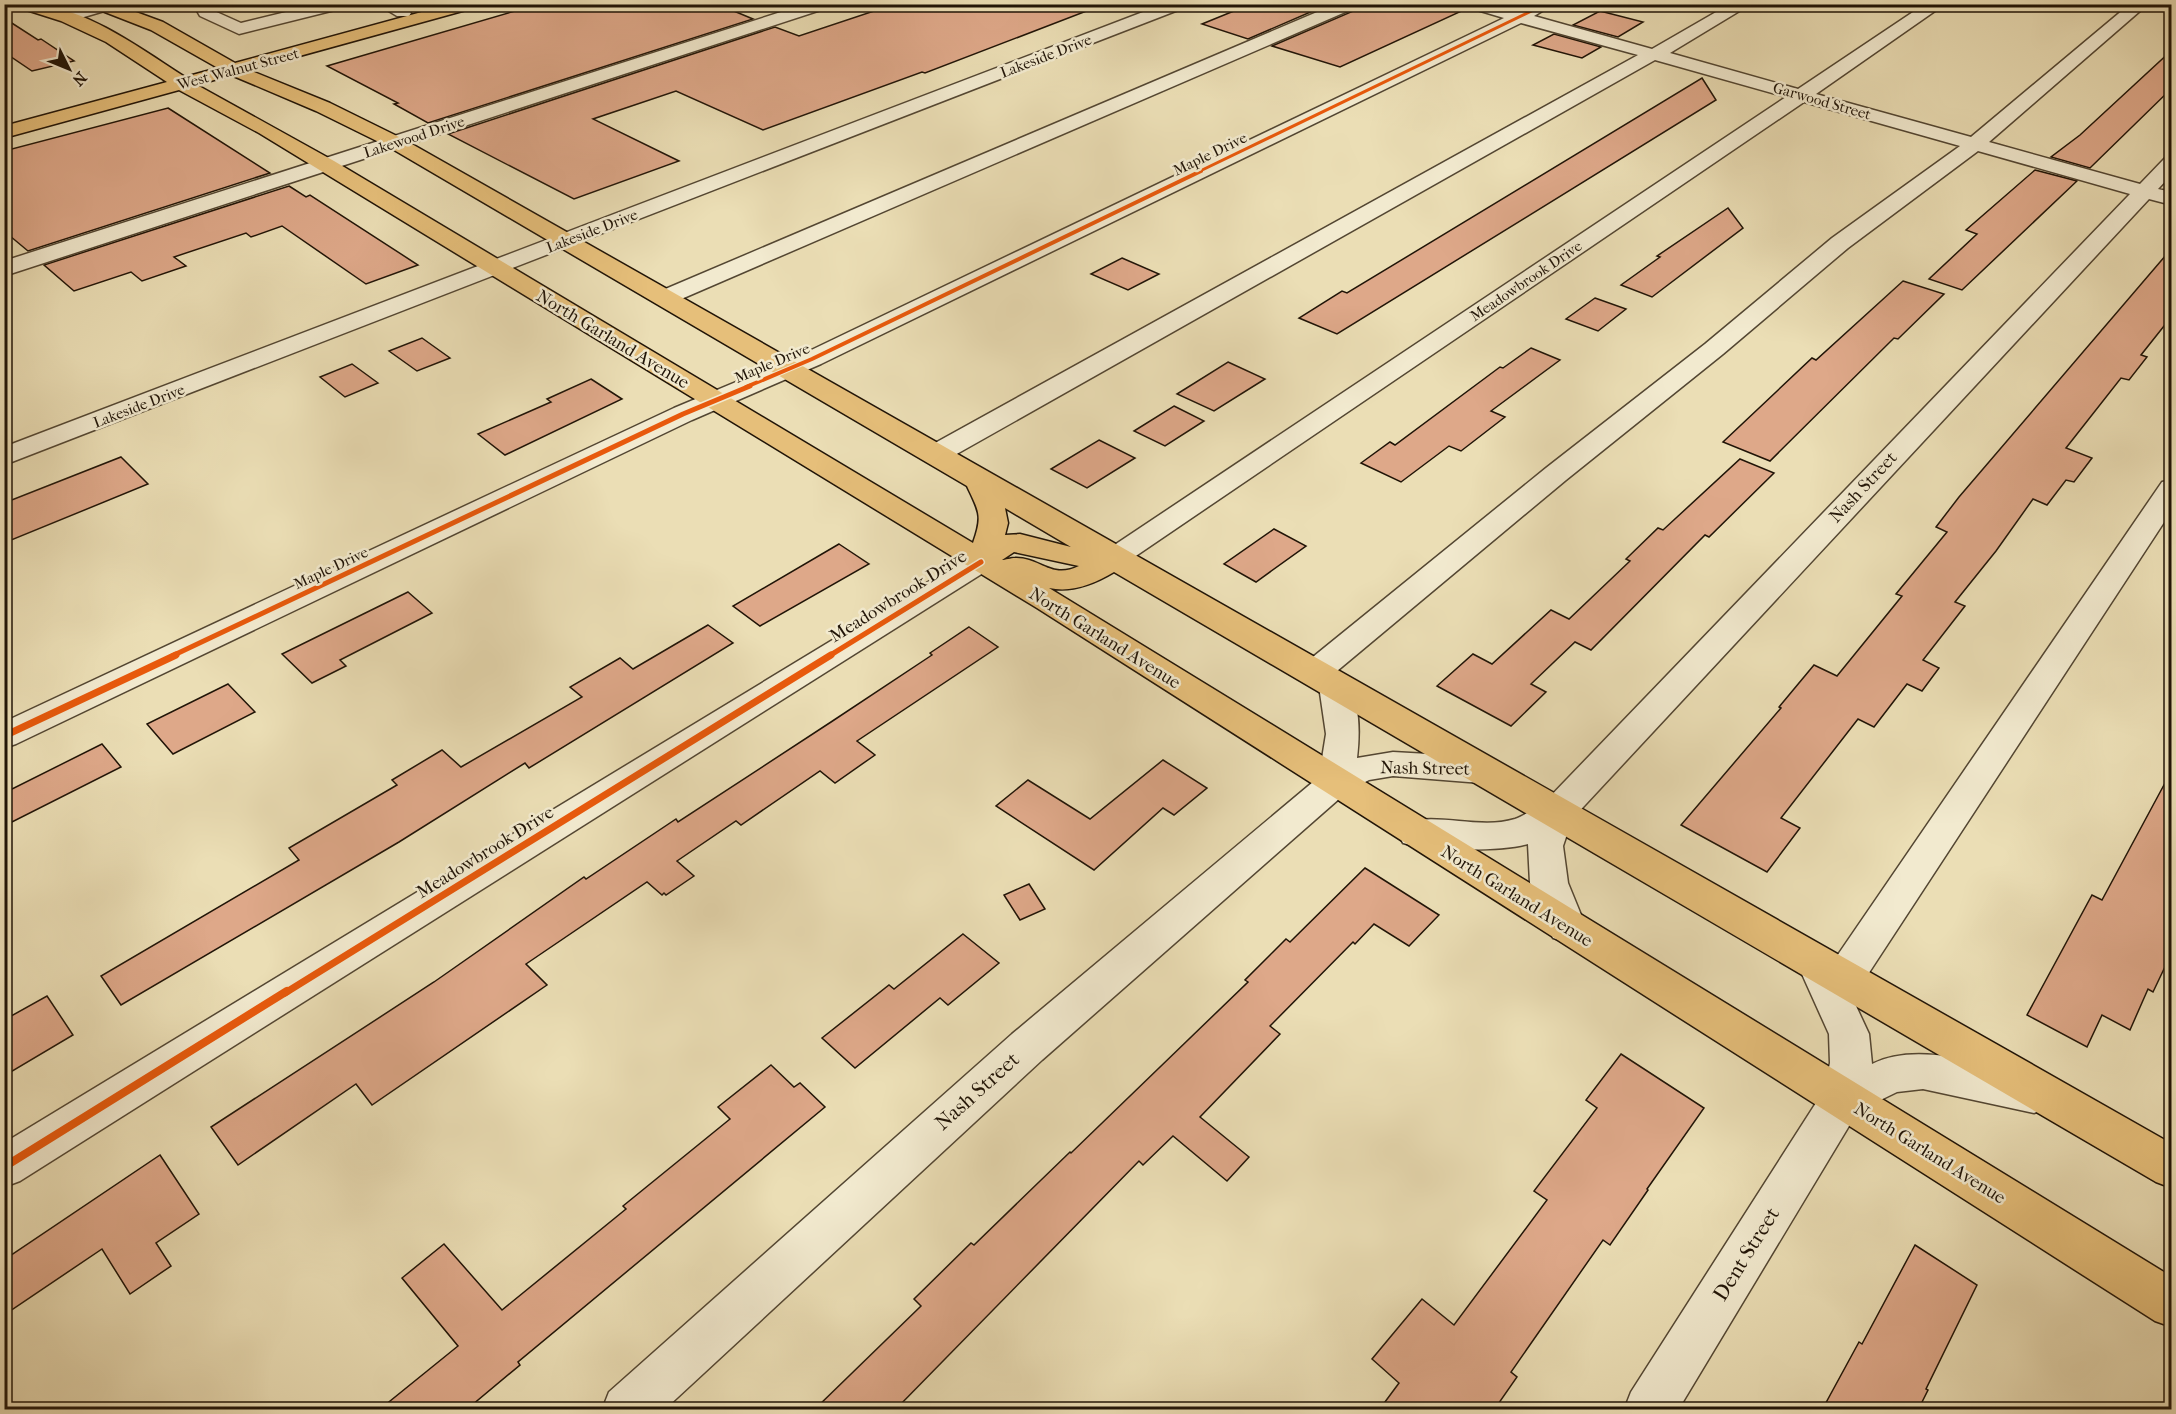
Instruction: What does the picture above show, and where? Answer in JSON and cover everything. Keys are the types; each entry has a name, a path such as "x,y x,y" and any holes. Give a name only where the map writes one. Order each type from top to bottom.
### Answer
{"main road":[{"name":"North Garland Avenue","path":"23,4 67,17 119,42 176,80 327,165 1122,648 1843,1098 2168,1291"},
{"name":"West Walnut Street","path":"4,132 434,4"},
{"name":"West Walnut Street","path":"227,66 301,51 471,4"},
{"path":"105,5 157,26 227,66 396,142 2172,1168"},
{"path":"299,97 281,71 280,63 301,51"},
{"name":"West Walnut Street","path":"4,120 176,80"},
{"path":"978,479 993,512 994,523 981,562 1001,562 1042,579 1063,581 1080,579 1114,558"},
{"path":"1114,558 1093,594 1096,613 1103,629 1122,648"}],"street":[{"path":"201,4 206,13 238,29 341,4"},
{"path":"385,4 403,13"},
{"name":"Lakewood Drive","path":"4,269 824,4"},
{"name":"Lakeside Drive","path":"4,457 1180,4"},
{"path":"664,298 1351,4"},
{"name":"Garwood Street","path":"1473,4 2172,199"},
{"name":"Maple Drive","path":"4,736 715,400 789,370 1546,4"},
{"path":"936,454 1743,4"},
{"name":"Meadowbrook Drive","path":"1114,558 1937,4"},
{"path":"1336,782 1344,734 1324,680 1556,474 1714,349 1840,243 1975,144 2140,4"},
{"path":"67,17 105,5"},
{"name":"Nash Street","path":"1416,833 1491,835 1521,832 1556,813 2172,162"},
{"path":"1830,971 2172,488"},
{"name":"Meadowbrook Drive","path":"4,1167 981,562"},
{"name":"Nash Street","path":"627,1410 1027,1047 1336,782 1361,769 1393,764 1481,770"},
{"name":"Nash Street","path":"1556,813 1545,846 1549,883 1567,927"},
{"name":"Dent Street","path":"1649,1410 1843,1098 1851,1064 1849,1034 1830,971"},
{"path":"1843,1098 1892,1074 1923,1071 2048,1097"}],"building":[{"path":"539,4 717,4 753,19 428,123 394,104 398,103 327,66"},
{"path":"895,4 1097,4 1097,7 925,73 922,72 763,130 676,91 593,119 679,161 574,199 448,134 775,27 799,36"},
{"path":"1251,4 1329,4 1248,39 1202,24"},
{"path":"1361,4 1463,4 1466,9 1340,67 1272,46 1358,9"},
{"path":"1600,11 1643,22 1618,37 1573,25"},
{"path":"4,18 74,61 32,71 4,52"},
{"path":"1554,34 1601,47 1582,58 1533,45"},
{"path":"2172,50 2172,88 2090,168 2051,157 2080,135"},
{"path":"1702,78 1716,100 1337,334 1299,318 1342,291 1347,293"},
{"path":"168,108 270,173 28,251 4,231 4,151"},
{"path":"2035,170 2077,181 1962,290 1929,279 1977,234 1966,230"},
{"path":"289,186 306,197 310,195 418,265 366,284 282,226 251,237 246,233 174,257 186,266 142,281 131,272 74,291 44,265"},
{"path":"1728,208 1743,228 1652,297 1621,285 1660,257 1657,256"},
{"path":"2172,248 2172,316 2141,355 2147,357 2129,380 2121,378 2066,448 2092,458 2074,482 2066,480 2047,505 2033,499 1996,551 1955,602 1965,606 1923,660 1939,668 1922,691 1907,684 1874,727 1858,719 1781,818 1800,828 1767,872 1681,825 1781,708 1779,707 1814,665 1837,676 1902,596 1896,594 1947,532 1936,527 1959,497"},
{"path":"1122,258 1159,274 1128,290 1091,274"},
{"path":"1903,281 1944,294 1898,339 1894,338 1770,461 1723,442 1812,358 1816,360"},
{"path":"1595,298 1626,309 1598,331 1566,319"},
{"path":"422,338 450,358 417,371 389,351"},
{"path":"1531,348 1560,360 1491,411 1505,417 1461,451 1449,446 1401,482 1361,463 1390,442 1395,445 1500,367 1503,368"},
{"path":"1228,362 1265,379 1214,411 1177,394"},
{"path":"352,364 378,383 345,397 320,377"},
{"path":"591,379 622,399 505,455 478,434 551,402 547,399"},
{"path":"1174,406 1204,421 1165,446 1134,431"},
{"path":"1099,440 1135,458 1087,488 1051,469"},
{"path":"121,457 148,484 4,543 4,503"},
{"path":"1740,459 1774,473 1709,537 1705,535 1591,650 1575,642 1531,684 1546,692 1511,726 1437,686 1473,654 1492,664 1551,610 1569,619 1630,561 1626,559 1658,528 1663,530"},
{"path":"1274,529 1306,546 1256,582 1224,564"},
{"path":"839,544 869,564 760,626 733,606"},
{"path":"408,592 432,613 340,660 346,666 312,683 282,654"},
{"path":"708,625 733,643 529,768 525,763 399,842 121,1005 101,976 299,860 289,848 397,785 392,780 442,750 461,767 582,697 570,687 620,658 633,669"},
{"path":"969,627 998,647 857,741 875,755 835,783 820,771 741,825 736,821 677,861 694,876 666,895 664,893 662,895 647,882 526,964 547,985 372,1105 356,1084 238,1165 211,1127 434,982 584,877 586,879 676,819 678,822 831,722 932,655 930,653"},
{"path":"228,684 255,712 173,754 147,724"},
{"path":"102,744 121,767 4,826 4,793"},
{"path":"1163,760 1207,788 1174,815 1163,808 1094,870 996,806 1028,780 1090,819"},
{"path":"2172,770 2172,952 2153,992 2148,989 2130,1030 2102,1015 2087,1047 2027,1015 2092,895 2102,900"},
{"path":"1365,868 1439,915 1409,946 1374,924 1355,944 1353,942 1270,1026 1280,1034 1200,1117 1249,1157 1227,1181 1173,1136 1143,1165 1139,1161 895,1410 814,1410 921,1306 914,1299 971,1243 974,1245 1071,1153 1248,982 1245,980 1286,939 1290,942"},
{"path":"1029,884 1045,909 1020,920 1004,895"},
{"path":"963,934 999,963 948,1005 940,998 855,1068 822,1038 889,985 894,989"},
{"path":"47,996 73,1035 4,1076 4,1020"},
{"path":"1621,1054 1704,1108 1610,1245 1603,1240 1511,1372 1517,1377 1494,1410 1379,1410 1399,1383 1372,1359 1422,1299 1454,1325 1547,1200 1534,1191 1597,1108 1586,1100"},
{"path":"771,1065 794,1087 800,1083 825,1107 518,1362 520,1365 466,1410 379,1410 458,1346 402,1278 444,1244 502,1310 626,1209 623,1206 730,1119 718,1107"},
{"path":"160,1155 199,1214 156,1243 171,1266 130,1294 102,1249 4,1315 4,1260"},
{"path":"1915,1245 1977,1285 1918,1410 1822,1410 1859,1342 1862,1344"}],"cycle path":[{"path":"4,736 683,414 812,359 1546,4"},
{"path":"4,1167 981,562"}]}
